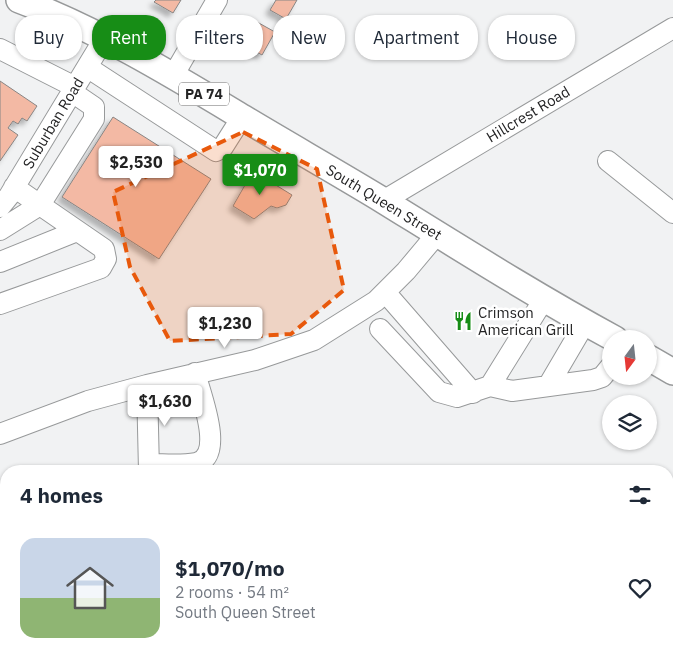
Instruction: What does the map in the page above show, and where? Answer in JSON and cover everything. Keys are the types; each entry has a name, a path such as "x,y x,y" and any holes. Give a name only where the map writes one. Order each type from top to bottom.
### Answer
{"main road":[{"name":"South Queen Street","path":"19,0 92,33"},
{"name":"South Queen Street","path":"144,60 174,76 602,332"},
{"path":"658,363 673,372"}],"street":[{"path":"174,76 217,0"},
{"name":"Hillcrest Road","path":"383,201 673,28"},
{"path":"0,49 73,90 94,107 94,119 40,205 0,230"},
{"name":"Suburban Road","path":"0,206 14,187 92,58"},
{"path":"86,67 216,150 223,147 242,117"},
{"path":"608,161 673,213"},
{"path":"0,304 101,268 106,260 104,249 14,187"},
{"path":"0,262 78,231"},
{"path":"0,434 88,401 255,360 314,340 368,307 406,271 436,234"},
{"path":"385,292 428,341 481,389"},
{"path":"481,389 544,298"},
{"path":"548,386 585,323"},
{"path":"380,329 439,392 457,397 481,389 512,390 593,380 602,377"},
{"path":"408,359 428,341"},
{"path":"176,465 198,463 207,456 210,446 211,433 196,374"},
{"path":"147,385 149,465"}],"highlighted area":[{"path":"243,132 317,169 344,290 291,334 170,341 130,267 113,192"}],"building":[{"path":"156,0 181,0 173,13 154,2"},
{"path":"276,0 297,0 288,15 279,15 270,10"},
{"path":"263,25 273,31 273,36 263,53"},
{"path":"0,81 37,106 27,121 22,118 18,124 13,121 8,128 18,135 0,161"},
{"path":"113,117 211,179 159,259 62,197"},
{"path":"253,171 292,195 286,205 277,208 271,206 254,219 233,206"}],"place":[{"name":"Crimson American Grill","path":"463,321"}]}
